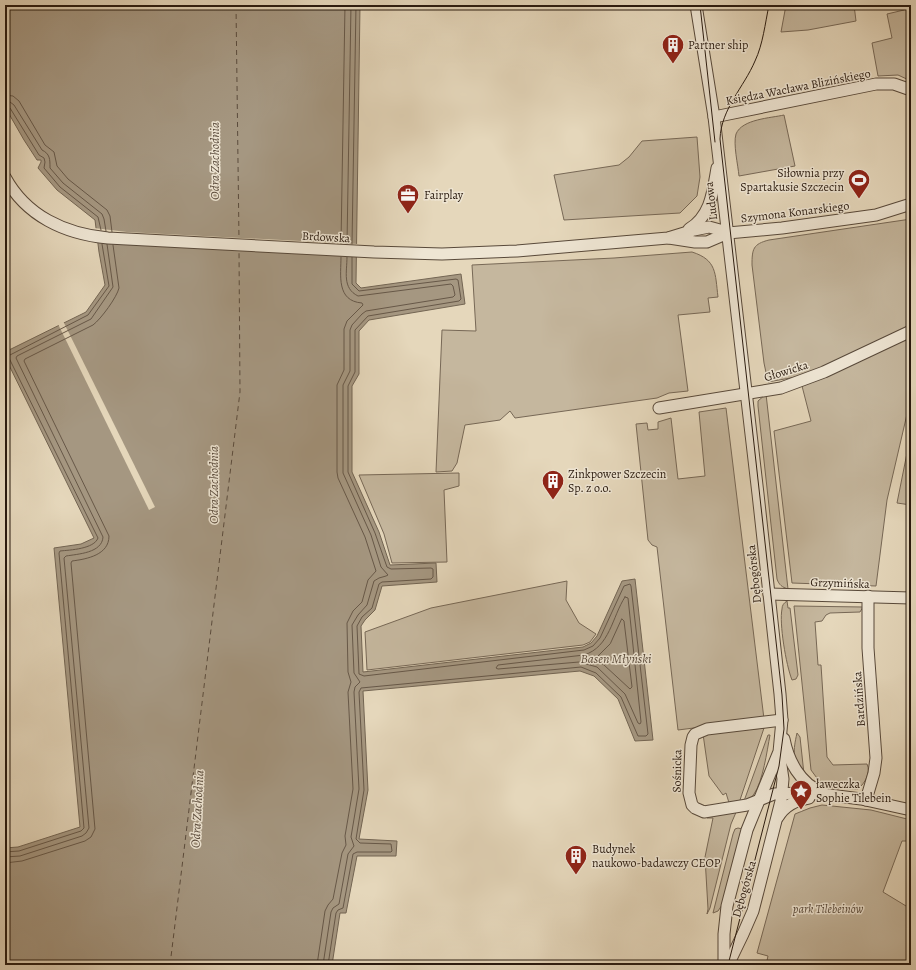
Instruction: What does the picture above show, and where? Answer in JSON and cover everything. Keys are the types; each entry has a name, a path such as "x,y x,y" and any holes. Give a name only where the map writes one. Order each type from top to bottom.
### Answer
{"street":[{"name":"Ludowa","path":"696,5 719,153 747,394"},
{"name":"Księdza Wacława Blizińskiego","path":"714,117 876,84 894,84 911,90"},
{"name":"Brdowska","path":"681,234 696,225 707,211 712,195 719,153"},
{"name":"Brdowska","path":"5,177 13,190 23,201 45,220 66,230 94,237 433,254 528,251 668,238 699,228 709,227 728,233"},
{"name":"Szymona Konarskiego","path":"728,233 782,228 876,214 911,204"},
{"name":"Brdowska","path":"668,238 695,242 707,242 728,233"},
{"name":"Głowicka","path":"659,408 781,388 824,372 911,331"},
{"name":"Dębogórska","path":"724,965 724,934 727,906 747,830 777,756 782,720 747,394"},
{"name":"Grzymińska","path":"769,594 911,598"},
{"name":"Bardzińska","path":"866,800 874,773 876,758 868,648 868,596"},
{"path":"782,720 783,735 787,752 800,776 811,786 820,791 846,797"},
{"name":"Sośnicka","path":"758,801 740,806 704,812 695,808 690,801 689,794 691,740 695,734 707,729 782,720"},
{"name":"Dębogórska","path":"728,965 744,934 753,911 775,823 781,794 782,779 777,756"},
{"path":"758,801 772,795 813,793 866,800 911,810"},
{"path":"781,794 792,799 800,800"},
{"path":"775,823 782,810 790,804 800,800 821,797 846,797"}],"green space":[{"path":"786,5 854,5 856,21 808,30 781,32"},
{"path":"903,5 911,5 911,81 898,75 878,76 872,43 892,38 887,14 904,10"},
{"path":"784,115 795,166 739,176 735,138 739,129 750,122"},
{"path":"697,137 700,177 697,196 680,213 564,220 554,175 619,165 629,157 642,141"},
{"path":"911,219 911,326 807,375 768,382 764,363 752,265 754,248 760,243 769,240"},
{"path":"692,252 706,259 713,268 718,297 708,298 710,312 678,315 688,391 669,393 657,398 515,418 510,411 500,420 465,425 457,463 452,471 436,472 442,330 476,331 472,265 614,258"},
{"path":"911,336 911,397 887,500 876,586 792,583 774,431 811,421 802,386 838,371"},
{"path":"766,394 788,589 781,586 777,579 758,406 758,401"},
{"path":"726,408 764,719 678,730 657,547 652,545 648,540 636,424 647,423 648,430 658,429 658,422 671,418 678,479 705,476 699,412"},
{"path":"911,433 911,505 897,503"},
{"path":"459,473 459,486 444,490 447,562 392,563 384,534 359,475"},
{"path":"567,581 566,600 579,623 596,634 590,642 583,645 367,670 365,632 431,608"},
{"path":"787,601 788,608 790,608 798,675 796,679 792,680 785,655 781,624 782,606"},
{"path":"794,606 863,607 860,612 830,613 826,615 822,621 815,622 818,665 821,665 827,757 833,765 867,764 867,778 858,789 835,788 822,785 811,770"},
{"path":"764,728 739,803 730,806 726,793 723,795 709,776 703,734"},
{"path":"797,733 800,737 804,774 797,764 794,755"},
{"path":"768,735 770,735 760,782 752,797 744,801"},
{"name":"park Tilebeinów","path":"822,805 871,810 911,820 911,841 902,841 883,892 911,909 911,965 766,965 768,956 757,953 795,814"},
{"path":"737,810 731,824 710,908 707,914 705,857 713,818 707,818 707,814"},
{"path":"735,829 742,829 722,905 718,911 713,913 733,834"}],"water":[{"path":"5,5 360,5 356,283 361,288 461,274 465,304 369,320 359,331 359,374 352,386 352,472 379,532 390,565 436,563 437,582 382,586 375,610 361,626 363,672 583,647 591,643 597,636 622,581 635,579 653,740 635,741 618,699 594,676 580,671 363,691 368,790 359,839 397,841 396,856 357,856 346,913 340,913 332,965 5,965 5,848 18,847 80,827 54,548 81,544 94,538 5,357 5,352 86,312 105,285 95,220 57,190 38,168 41,160 37,160 5,107"}],"pier":[{"path":"94,228 127,232 358,244 358,257 96,243"},
{"path":"63,321 155,507 149,510 58,324"}],"ferry route":[{"path":"236,5 239,240"},
{"path":"170,965 240,392 239,250"}],"tram line":[{"path":"700,5 715,142"},
{"path":"728,965 779,766 784,729 782,695 720,139 724,118 758,54 769,5"}],"place":[{"name":"Partner ship","path":"673,64"},
{"name":"Siłownia przy Spartakusie Szczecin","path":"859,200"},
{"name":"Fairplay","path":"408,214"},
{"name":"Zinkpower Szczecin Sp. z o.o.","path":"553,500"},
{"name":"ławeczka Sophie Tilebein","path":"801,810"},
{"name":"Budynek naukowo-badawczy CEOP","path":"576,876"}],"water label":[{"name":"Odra Zachodnia","path":"214,161"},
{"name":"Odra Zachodnia","path":"213,485"},
{"name":"Basen Młyński","path":"616,658"},
{"name":"Odra Zachodnia","path":"197,809"}]}
